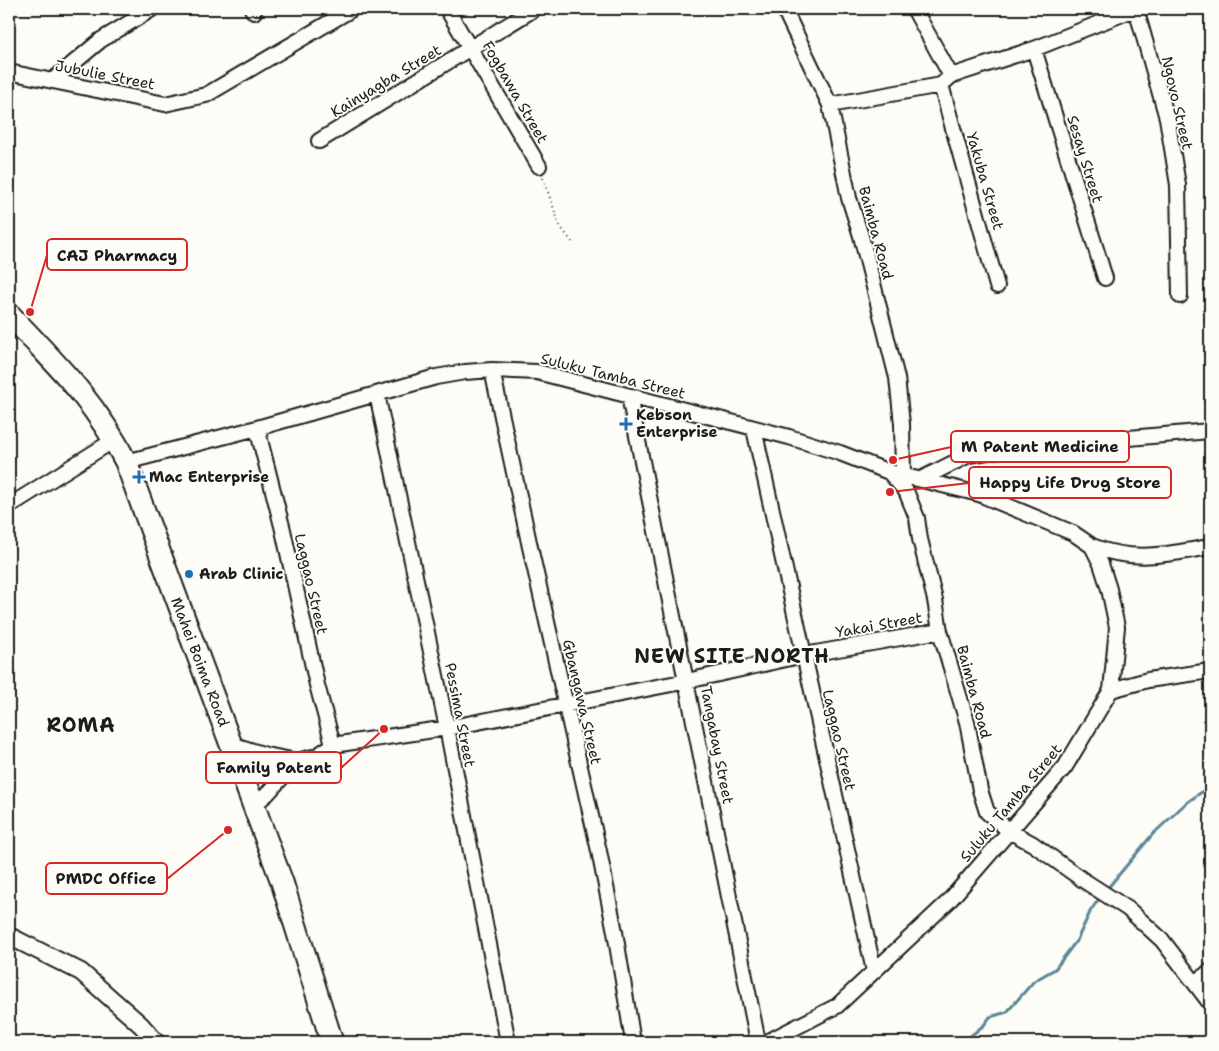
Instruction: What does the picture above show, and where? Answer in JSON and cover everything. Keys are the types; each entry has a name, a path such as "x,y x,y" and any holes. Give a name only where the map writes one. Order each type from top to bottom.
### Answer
{"main road":[{"name":"Mahei Boima Road","path":"9,314 47,352 76,385 114,440 126,462 282,882 332,1042"}],"street":[{"path":"52,81 101,40 152,9"},
{"name":"Jubulie Street","path":"9,72 165,104 206,95 352,9"},
{"name":"Fogbawa Street","path":"447,9 538,166"},
{"name":"Kainyagba Street","path":"319,141 534,9"},
{"name":"Baimba Road","path":"784,9 830,105 849,198 861,236 898,378 904,475"},
{"name":"Yakuba Street","path":"914,9 946,80 997,286"},
{"path":"830,105 946,80 1034,49 1135,9"},
{"name":"Ngovo Street","path":"1135,9 1167,118 1178,185 1180,296"},
{"name":"Sesay Street","path":"1034,49 1105,278"},
{"name":"Suluku Tamba Street","path":"126,462 256,428 436,377 492,370 537,372 789,437 840,453 889,472 979,494 1073,532 1092,546 1101,564 1109,589 1117,626 1111,690 1066,767 949,902 837,1006 767,1042"},
{"name":"Gbangawa Street","path":"492,370 601,860 615,932 632,1042"},
{"name":"Pessima Street","path":"377,394 447,728 508,1042"},
{"name":"Tangabay Street","path":"629,396 758,1042"},
{"name":"Laggao Street","path":"256,428 283,530 318,685 334,746"},
{"name":"Laggao Street","path":"754,429 874,971"},
{"path":"921,480 970,455 1013,448 1210,431"},
{"path":"9,506 114,440"},
{"name":"Baimba Road","path":"889,472 906,491 917,518 940,631 967,722 982,798 987,812 1010,832 1033,844 1128,909 1162,940 1210,1003"},
{"path":"1092,546 1125,556 1150,556 1210,547"},
{"name":"Yakai Street","path":"231,744 266,755 297,761 317,756 334,746 447,728 687,681 804,655 940,631"},
{"path":"1111,690 1148,680 1210,671"},
{"path":"254,805 267,794 297,761"},
{"path":"9,936 81,972 142,1025 156,1042"},
{"path":"1196,983 1210,971"}],"path":[{"path":"538,166 560,226 572,242"}],"waterway":[{"path":"1107,889 1152,835 1185,804 1210,786"},
{"path":"963,1042 984,1025 990,1017 1007,1012 1034,981 1055,969 1077,940 1091,910 1101,896"}],"place":[{"name":"CAJ Pharmacy","path":"30,312"},
{"name":"Kebson Enterprise","path":"626,424"},
{"name":"M Patent Medicine","path":"893,460"},
{"name":"Mac Enterprise","path":"139,477"},
{"name":"Happy Life Drug Store","path":"890,492"},
{"name":"Arab Clinic","path":"189,574"},
{"name":"Family Patent","path":"384,729"},
{"name":"PMDC Office","path":"228,830"}],"district":[{"name":"NEW SITE NORTH","path":"732,656"},
{"name":"ROMA","path":"81,725"}]}
